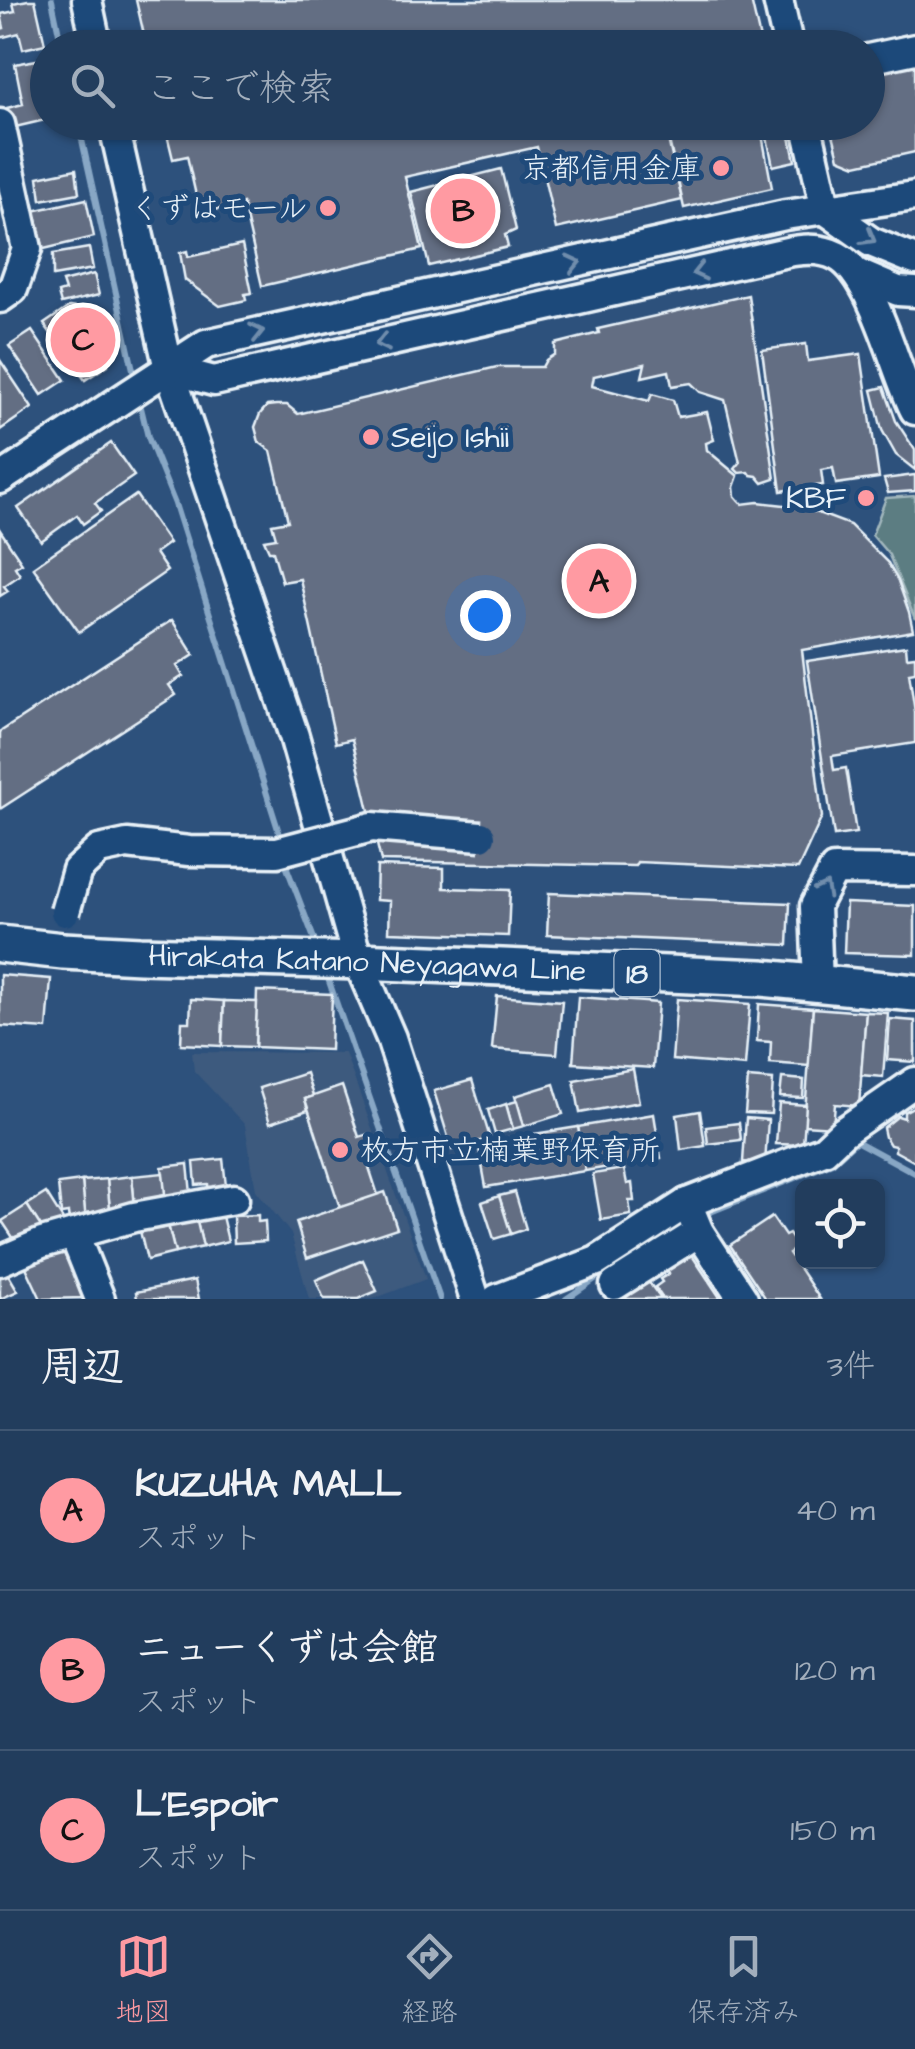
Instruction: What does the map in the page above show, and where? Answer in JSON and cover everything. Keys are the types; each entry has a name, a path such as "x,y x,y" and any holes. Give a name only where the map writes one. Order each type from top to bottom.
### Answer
{"main road":[{"name":"Hirakata Katano Neyagawa Line","path":"0,944 63,950 762,978 915,993"}],"street":[{"path":"87,0 93,30"},
{"path":"778,0 785,30"},
{"path":"885,55 915,49"},
{"path":"0,298 13,289 27,250 2,139"},
{"path":"117,140 168,369 294,736 358,961 390,1038 475,1299"},
{"path":"810,140 826,210 871,242 915,260"},
{"path":"0,479 206,344 785,215 915,196"},
{"path":"168,369 214,381 794,251 819,249 837,256 856,273 870,297 915,410"},
{"path":"856,273 898,290 915,292"},
{"path":"63,950 65,912 77,870 98,850 127,844 189,851 277,852 372,827 481,836"},
{"path":"818,984 815,906 834,870 915,871"},
{"path":"497,1299 598,1261 687,1203 824,1150 843,1132 915,1082"},
{"path":"0,1261 42,1243 134,1217 234,1199"},
{"path":"687,1203 698,1232 743,1299"},
{"path":"598,1261 605,1292 698,1232"},
{"path":"74,1234 100,1299"}],"shaded area":[{"path":"192,1052 345,1053 426,1279 373,1299 309,1299 291,1234 256,1190 245,1125 194,1071"}],"green space":[{"path":"915,496 915,619 889,555 872,535 886,498"}],"building":[{"path":"35,0 42,30 30,30 30,47 23,49 19,33 0,38 0,29 4,28 1,14 15,11 13,3"},
{"path":"136,0 751,0 758,30 143,30"},
{"path":"915,59 915,152 856,165 839,158 834,140 885,140 885,65"},
{"path":"30,61 30,124 11,128 7,108 23,104 15,64"},
{"name":"くずはモール","path":"168,140 668,140 682,200 556,229 537,147 405,177 422,249 262,286 243,204 200,213 187,156 173,159"},
{"name":"京都信用金庫","path":"669,140 763,140 772,188 684,208"},
{"path":"768,140 791,140 795,161 773,166"},
{"path":"76,169 79,193 41,200 38,177"},
{"path":"501,169 516,230 505,235 508,247 429,266 411,192"},
{"path":"86,199 94,237 44,249 33,211"},
{"path":"242,245 252,293 245,294 246,300 220,306 185,280 180,253 187,251 188,257"},
{"path":"89,248 93,269 53,276 53,254"},
{"path":"94,274 99,295 61,304 58,293 65,291 62,282"},
{"path":"748,295 775,479 763,483 749,472 739,473 735,469 740,463 725,400 700,392 691,383 672,386 669,371 642,377 645,364 594,376 592,386 649,401 652,394 673,400 678,417 707,412 714,440 706,443 707,450 738,476 735,496 742,504 802,507 850,525 888,563 898,581 913,631 802,650 822,817 798,869 637,862 635,866 381,861 352,739 336,743 300,579 282,582 273,551 269,551 264,540 276,538 272,524 288,521 271,451 259,442 255,427 260,414 267,406 287,405 298,414 497,367 542,367 555,354 555,344 599,333 598,329"},
{"path":"69,307 95,314 111,347 108,365 85,380 44,324"},
{"path":"32,331 65,380 42,395 9,346"},
{"path":"806,344 808,361 861,354 879,478 836,484 833,468 821,470 823,485 781,491 762,350"},
{"path":"0,360 32,408 0,430"},
{"path":"884,387 896,421 915,450 915,470 896,455 882,430 872,390"},
{"path":"111,443 134,476 95,503 101,511 83,524 77,515 41,541 18,508"},
{"path":"915,475 915,491 888,493 884,479"},
{"path":"136,495 169,543 155,553 167,571 79,632 33,567"},
{"path":"0,530 22,563 15,567 20,575 4,586 8,591 0,596"},
{"path":"172,620 194,655 177,666 183,676 169,685 176,695 0,809 0,732"},
{"path":"906,646 907,657 915,656 915,672 909,673 915,743 832,756 834,770 846,768 856,833 834,836 807,661"},
{"path":"377,866 444,868 444,888 510,890 508,936 389,932 390,901 376,900"},
{"path":"549,893 790,903 788,945 547,935"},
{"path":"846,903 915,906 915,955 844,953"},
{"path":"0,975 51,979 47,1029 0,1026"},
{"path":"257,991 332,994 330,1050 255,1047"},
{"path":"497,996 562,1001 557,1054 492,1049"},
{"path":"578,997 658,1003 653,1068 573,1063"},
{"path":"191,999 224,1001 222,1046 181,1044 182,1022 190,1022"},
{"path":"677,999 750,1004 745,1066 672,1060"},
{"path":"224,1001 257,1002 255,1047 222,1046"},
{"path":"759,1004 813,1008 809,1066 770,1063 771,1042 757,1041"},
{"path":"813,1008 866,1012 859,1106 835,1104 833,1127 804,1125"},
{"path":"866,1012 888,1013 883,1077 861,1075"},
{"path":"890,1019 915,1021 915,1062 887,1060"},
{"path":"633,1069 639,1102 580,1113 574,1080"},
{"path":"306,1073 313,1096 305,1099 308,1110 270,1123 259,1088"},
{"path":"748,1078 773,1080 771,1114 745,1113"},
{"path":"782,1078 804,1080 803,1098 780,1097"},
{"path":"472,1080 490,1138 452,1150 434,1091"},
{"path":"554,1084 563,1114 524,1126 515,1096"},
{"path":"342,1086 359,1137 369,1134 375,1152 365,1155 378,1195 340,1208 305,1099"},
{"path":"517,1101 524,1126 513,1129 506,1104"},
{"path":"779,1103 806,1105 803,1145 776,1144"},
{"path":"506,1104 513,1129 495,1134 488,1110"},
{"path":"915,1106 915,1162 895,1151 883,1128 898,1116 904,1118 904,1112"},
{"path":"700,1111 705,1146 681,1150 677,1115"},
{"path":"654,1114 661,1158 585,1171 578,1127"},
{"path":"746,1118 768,1120 765,1164 743,1162"},
{"path":"739,1123 741,1140 708,1144 706,1127"},
{"path":"578,1127 585,1171 486,1187 478,1143"},
{"path":"223,1159 227,1194 209,1195 208,1184 196,1185 194,1162"},
{"path":"188,1164 191,1194 165,1197 162,1167"},
{"path":"624,1169 627,1184 632,1183 631,1215 601,1220 593,1174"},
{"path":"163,1173 166,1205 135,1208 132,1176"},
{"path":"132,1176 135,1208 110,1210 107,1179"},
{"path":"107,1179 110,1210 85,1213 82,1181"},
{"path":"82,1181 86,1221 69,1222 68,1213 61,1214 58,1184"},
{"path":"385,1192 397,1228 307,1258 296,1222"},
{"path":"515,1192 526,1229 511,1234 499,1196"},
{"path":"46,1193 65,1223 46,1235 27,1205"},
{"path":"499,1196 511,1234 494,1239 482,1202"},
{"path":"27,1205 43,1230 18,1245 2,1221"},
{"path":"221,1212 228,1241 203,1247 196,1218"},
{"path":"258,1215 258,1222 265,1221 266,1241 234,1243 233,1216"},
{"path":"772,1217 795,1243 795,1249 789,1253 795,1269 800,1269 820,1299 766,1299 730,1245"},
{"path":"196,1218 203,1247 175,1253 168,1225"},
{"path":"168,1225 175,1253 147,1260 140,1231"},
{"path":"62,1249 85,1298 41,1299 26,1267"},
{"path":"691,1254 721,1299 663,1299 655,1287 669,1274 667,1270"},
{"path":"363,1260 377,1291 358,1299 324,1299 316,1280"},
{"path":"5,1269 18,1291 0,1299 0,1272"},
{"path":"195,1280 199,1299 137,1299 136,1292"},
{"path":"648,1281 661,1299 621,1299"}],"waterway":[{"path":"52,0 58,30"},
{"path":"82,140 136,383"},
{"path":"138,395 148,437 175,504 283,845"},
{"path":"285,857 318,949"},
{"path":"325,970 440,1299"},
{"path":"708,1213 832,1163 856,1141 915,1173"},
{"path":"616,1265 677,1226"},
{"path":"566,1299 595,1279"}],"place":[{"name":"京都信用金庫","path":"721,168"},
{"name":"くずはモール","path":"328,208"},
{"name":"ニューくずは会館","path":"463,211"},
{"name":"L'Espoir","path":"83,340"},
{"name":"Seijo Ishii","path":"371,437"},
{"name":"KBF","path":"866,498"},
{"name":"KUZUHA MALL","path":"599,581"},
{"name":"枚方市立楠葉野保育所","path":"340,1150"}]}
